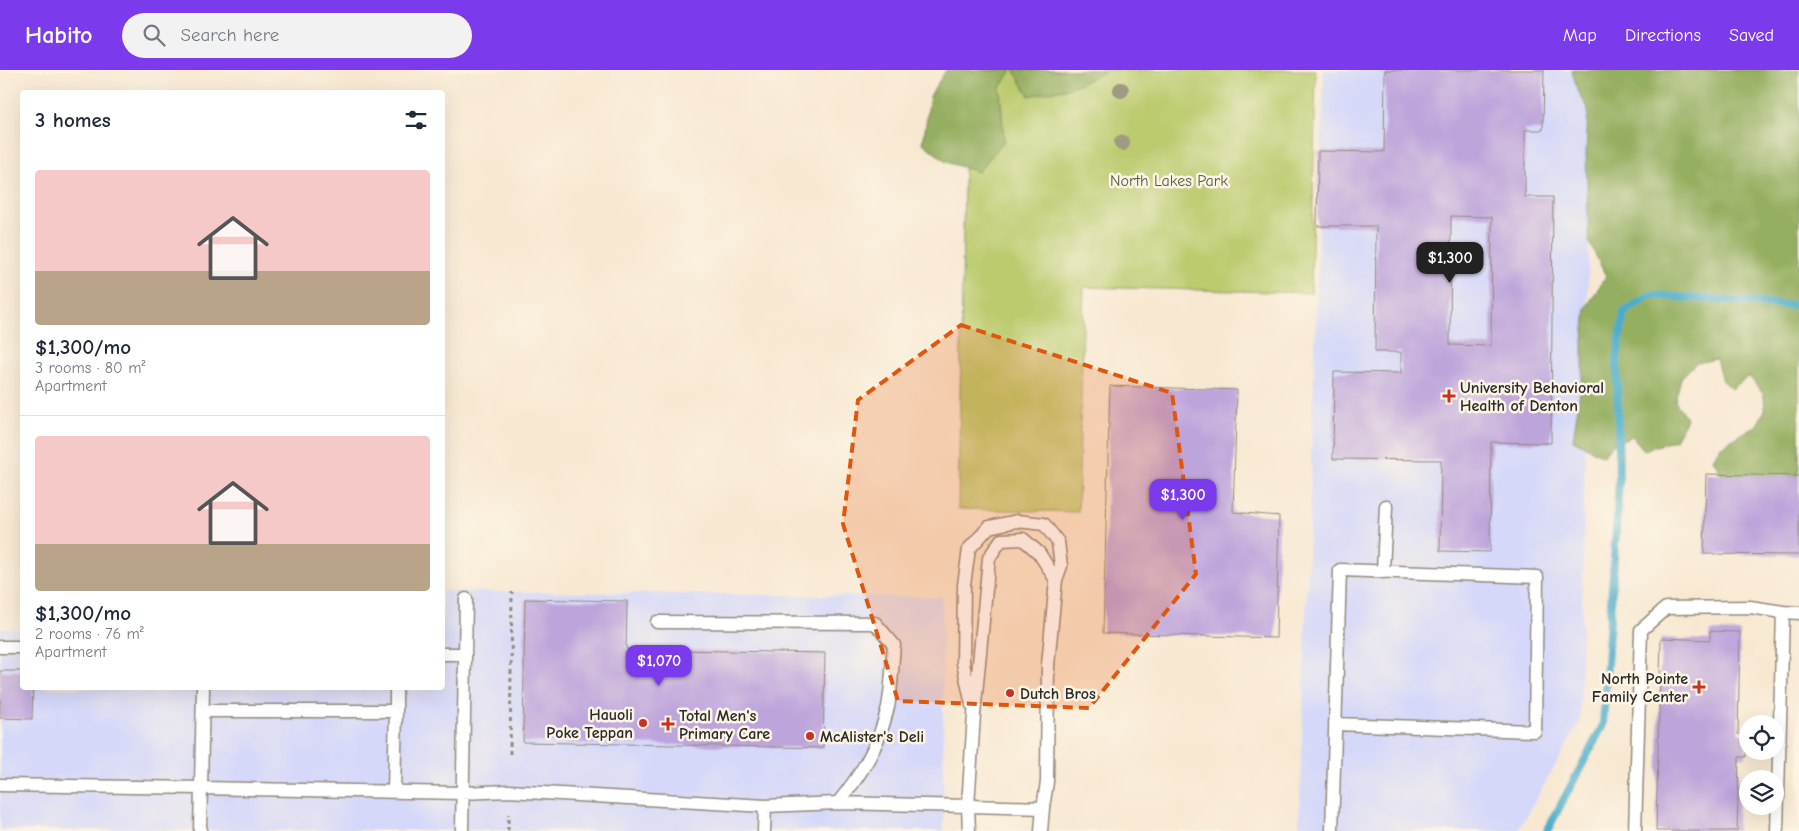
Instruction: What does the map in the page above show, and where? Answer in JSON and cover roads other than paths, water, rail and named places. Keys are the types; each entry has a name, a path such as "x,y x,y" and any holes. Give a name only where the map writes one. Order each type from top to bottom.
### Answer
{"lane":[{"path":"1383,572 1386,506"},
{"path":"974,714 963,663 964,584 969,549 989,527 1017,521 1044,524 1058,542 1060,566 1056,580 1048,665 1047,782 1041,831"},
{"path":"969,831 968,806 974,714 989,558 1001,540 1023,538 1039,553 1056,580"},
{"path":"1332,831 1340,570 1537,578 1535,731 1336,724"},
{"path":"462,831 466,599"},
{"path":"1635,831 1641,630 1666,608 1750,607 1799,613"},
{"path":"1777,831 1783,612"},
{"path":"657,622 875,622 894,645 888,706 876,746 861,774 838,803"},
{"path":"0,647 20,647"},
{"path":"445,654 465,654"},
{"path":"200,831 203,690"},
{"path":"394,792 396,690"},
{"path":"202,710 396,711"},
{"path":"0,785 462,793 509,790 765,806 838,803 1043,808"},
{"path":"764,831 765,806"}],"waterway":[{"path":"1547,831 1603,725 1619,482 1617,359 1624,312 1650,295 1799,306"}],"place":[{"name":"University Behavioral Health of Denton","path":"1449,396"},
{"name":"North Pointe Family Center","path":"1699,687"},
{"name":"Dutch Bros","path":"1010,693"},
{"name":"Hauoli Poke Teppan","path":"643,723"},
{"name":"Total Men's Primary Care","path":"668,724"},
{"name":"McAlister's Deli","path":"810,736"}],"park label":[{"name":"North Lakes Park","path":"1169,180"}]}
